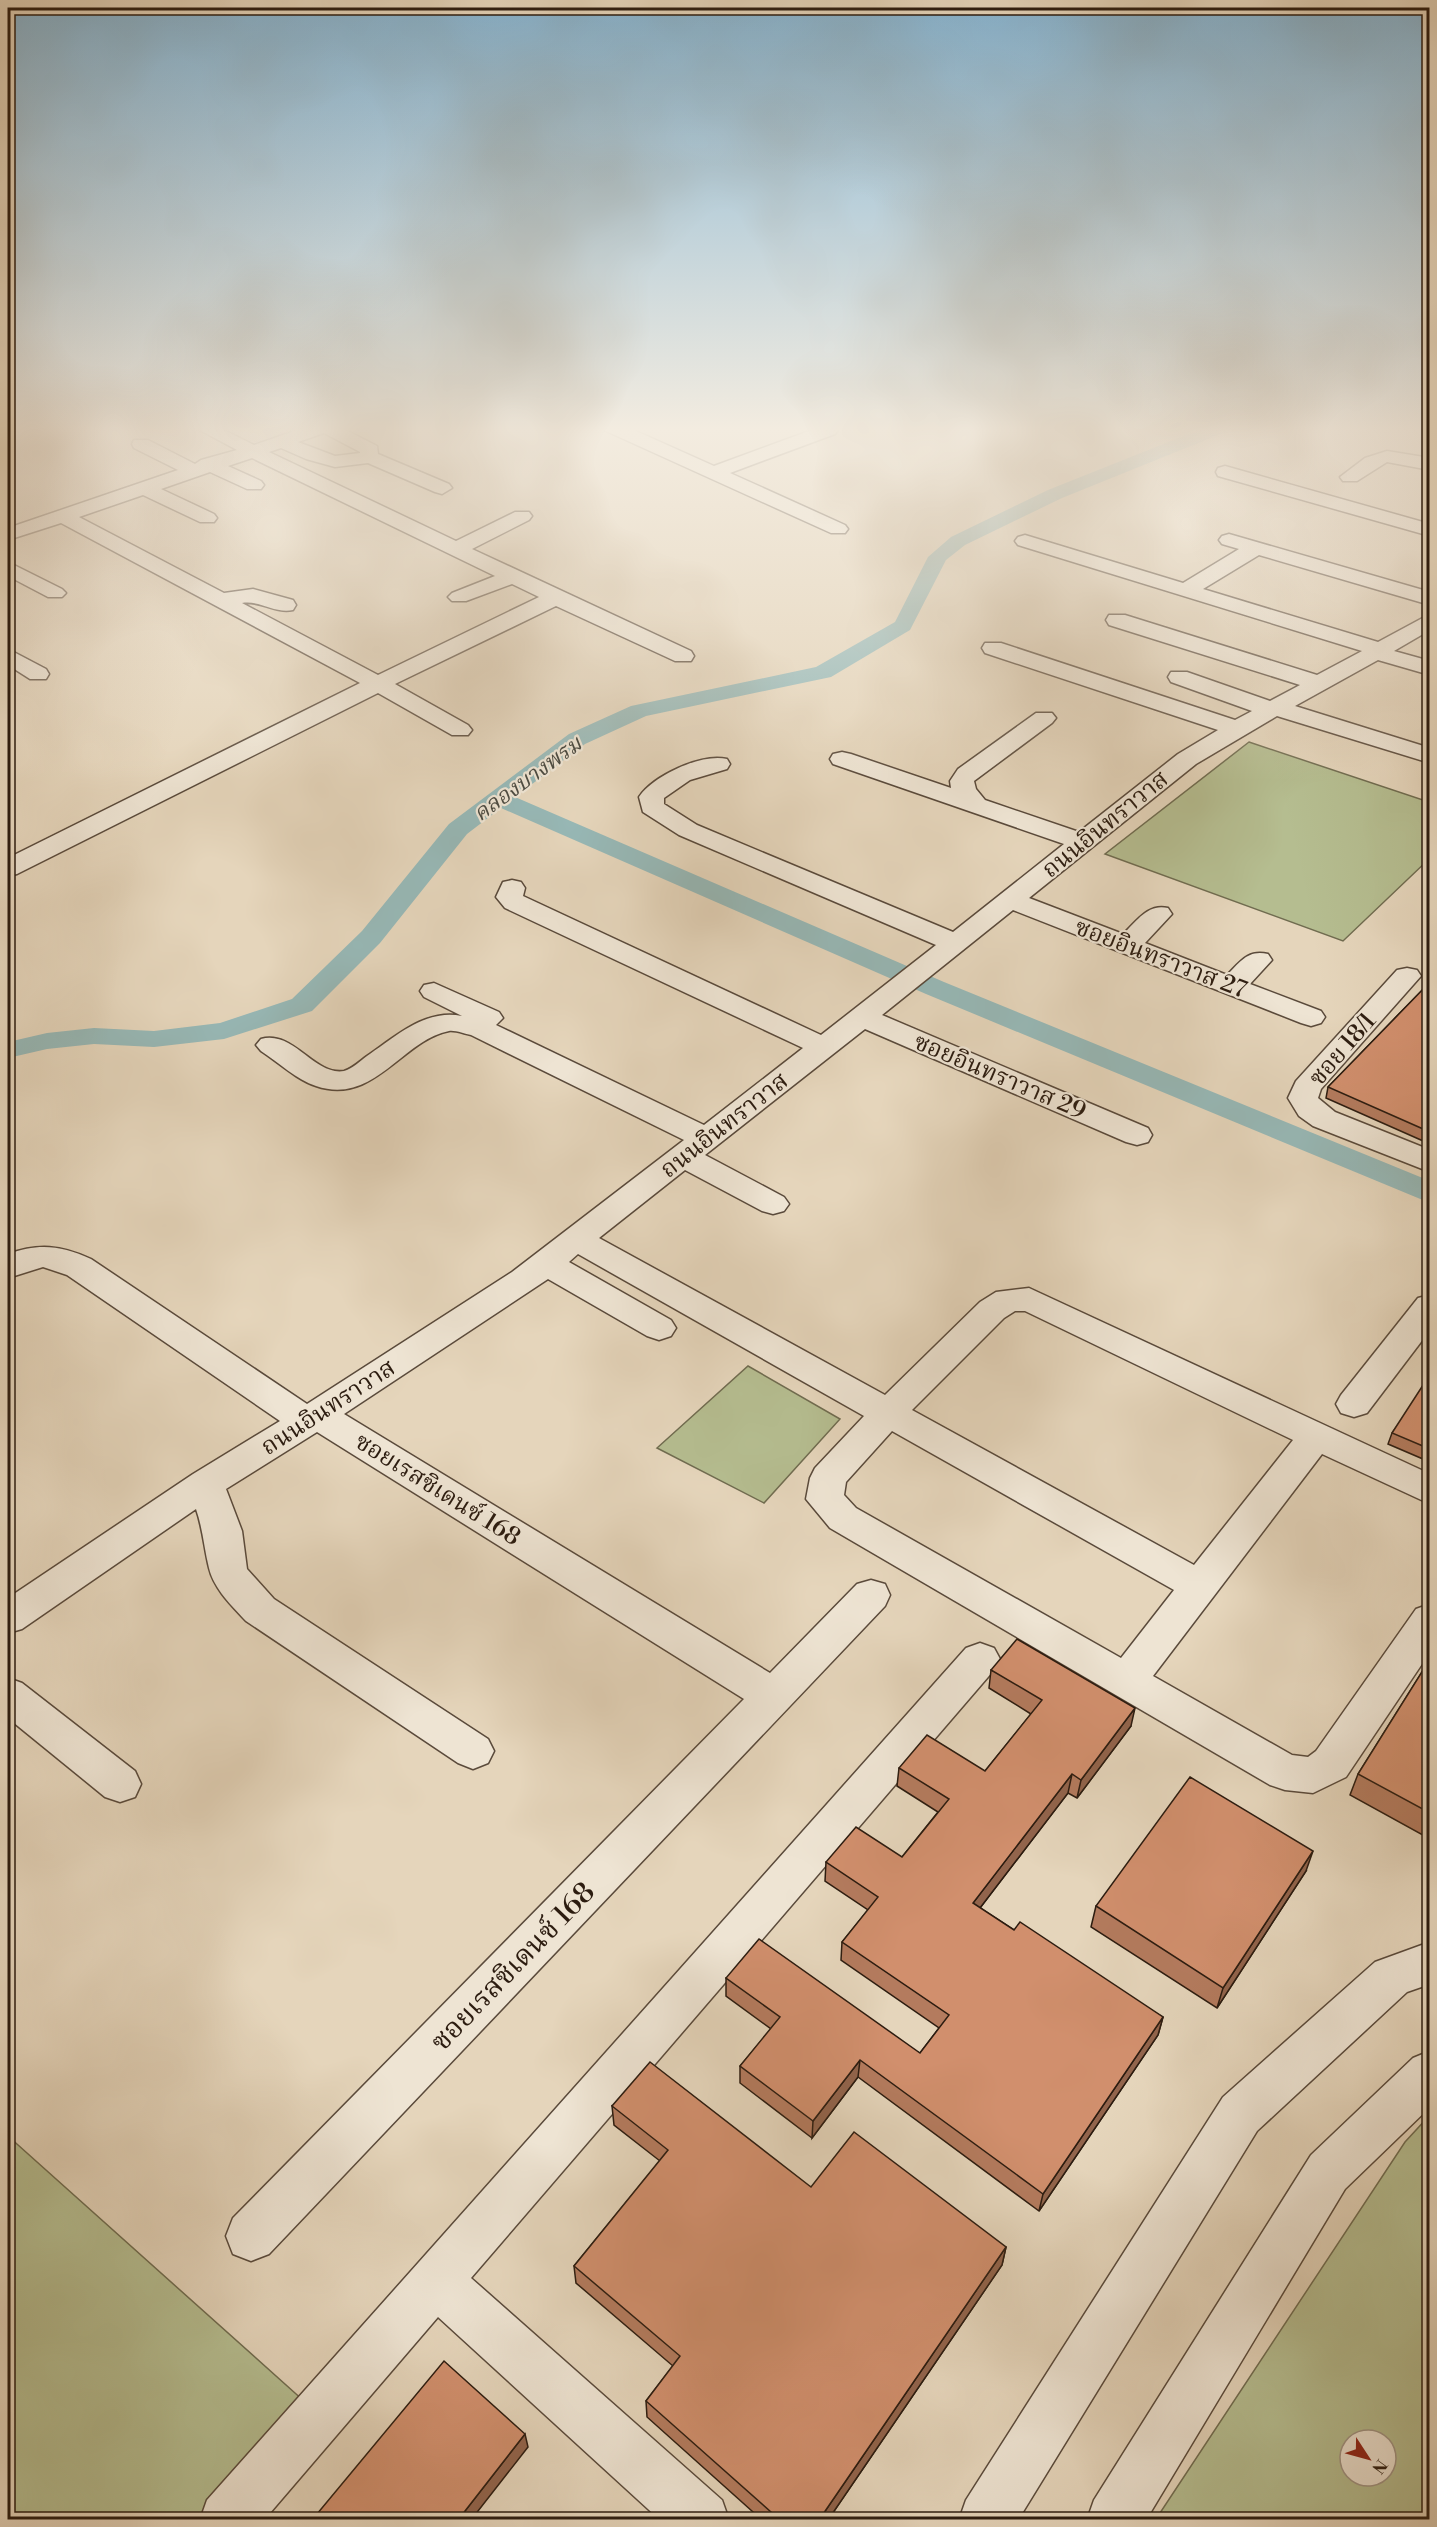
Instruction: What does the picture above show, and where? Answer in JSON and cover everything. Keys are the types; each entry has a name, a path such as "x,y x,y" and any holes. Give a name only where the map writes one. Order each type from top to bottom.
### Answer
{"street":[{"path":"117,545 380,684 460,730"},
{"path":"447,545 683,656"},
{"path":"456,549 464,545"},
{"path":"1035,545 1186,590 1430,668"},
{"path":"1246,545 1430,599"},
{"path":"1186,590 1256,548"},
{"path":"8,568 55,593"},
{"path":"459,597 514,576"},
{"path":"220,600 253,595 285,605"},
{"path":"8,868 251,745 557,597"},
{"path":"1117,620 1321,684"},
{"name":"ถนนอินทราวาส","path":"14,1605 312,1418 546,1263 913,977 1187,759 1380,651 1430,620"},
{"path":"993,648 1238,729"},
{"path":"8,656 38,674"},
{"path":"1179,677 1430,756"},
{"path":"976,805 964,790 962,782 967,774 1044,718"},
{"path":"842,759 1083,842"},
{"path":"718,764 678,776 663,784 651,797 652,807 688,830 956,943"},
{"path":"512,888 509,897 514,902 817,1052"},
{"name":"ซอยอินทราวาส 27","path":"1010,900 1311,1017"},
{"path":"1127,945 1159,914"},
{"path":"523,923 817,1052"},
{"path":"1232,986 1258,960"},
{"name":"ซอย 18/1","path":"1407,975 1307,1086 1303,1098 1310,1109 1324,1119 1430,1162"},
{"path":"434,991 702,1141 773,1204"},
{"name":"ซอยอินทราวาส 29","path":"862,1017 1137,1135"},
{"path":"271,1045 324,1078 342,1080 358,1076 415,1036 446,1021 461,1023 480,1028 702,1141"},
{"path":"576,1239 1199,1586"},
{"name":"ซอยเรสซิเดนซ์ 168","path":"8,1267 41,1254 58,1257 79,1267 312,1418 772,1696"},
{"path":"546,1263 659,1328"},
{"path":"1430,1490 1029,1299 1008,1300 992,1310 888,1413 828,1478 825,1499 843,1518 1285,1772 1313,1774 1331,1764 1430,1620"},
{"path":"1354,1404 1430,1306"},
{"path":"1126,1681 1316,1436"},
{"path":"206,1484 223,1531 228,1570 239,1589 260,1610 473,1751"},
{"name":"ซอยเรสซิเดนซ์ 168","path":"251,2236 871,1595"},
{"path":"227,2520 980,1659"},
{"path":"8,1695 120,1785"},
{"path":"986,2520 1240,2114 1391,1977 1430,1963"},
{"path":"1114,2520 1328,2172 1430,2074"},
{"path":"436,2281 702,2520"}],"green space":[{"path":"1249,742 1429,802 1429,859 1343,941 1105,854"},
{"path":"748,1366 840,1419 764,1503 657,1448"},
{"path":"1429,2116 1429,2519 1156,2519 1405,2142"},
{"path":"8,2136 305,2402 204,2519 8,2519"}],"building":[{"path":"1430,982 1430,1132 1328,1087"},
{"path":"1427,1379 1430,1380 1430,1449 1392,1433"},
{"path":"1017,1639 1135,1708 1081,1780 1072,1774 973,1903 1014,1930 1020,1922 1163,2017 1043,2194 860,2060 813,2121 740,2066 780,2017 726,1978 759,1939 920,2053 949,2015 842,1942 878,1897 826,1862 856,1827 902,1857 949,1799 899,1768 927,1735 985,1771 1042,1700 991,1670"},
{"path":"1430,1659 1430,1813 1358,1774"},
{"path":"1190,1777 1313,1851 1223,1988 1096,1906"},
{"path":"650,2062 811,2187 854,2132 1006,2247 819,2520 780,2520 646,2401 680,2356 574,2266 668,2150 612,2106"},
{"path":"444,2361 525,2434 458,2520 312,2520"}],"waterway":[{"name":"คลองบางพรม","path":"498,799 577,739 639,711 823,672 903,626 938,557 953,545"},
{"name":"คลองบางพรม","path":"8,1050 47,1041 94,1036 154,1039 224,1031 302,1005 371,937 458,829 498,799"},
{"path":"498,799 935,988 1430,1193"}]}
